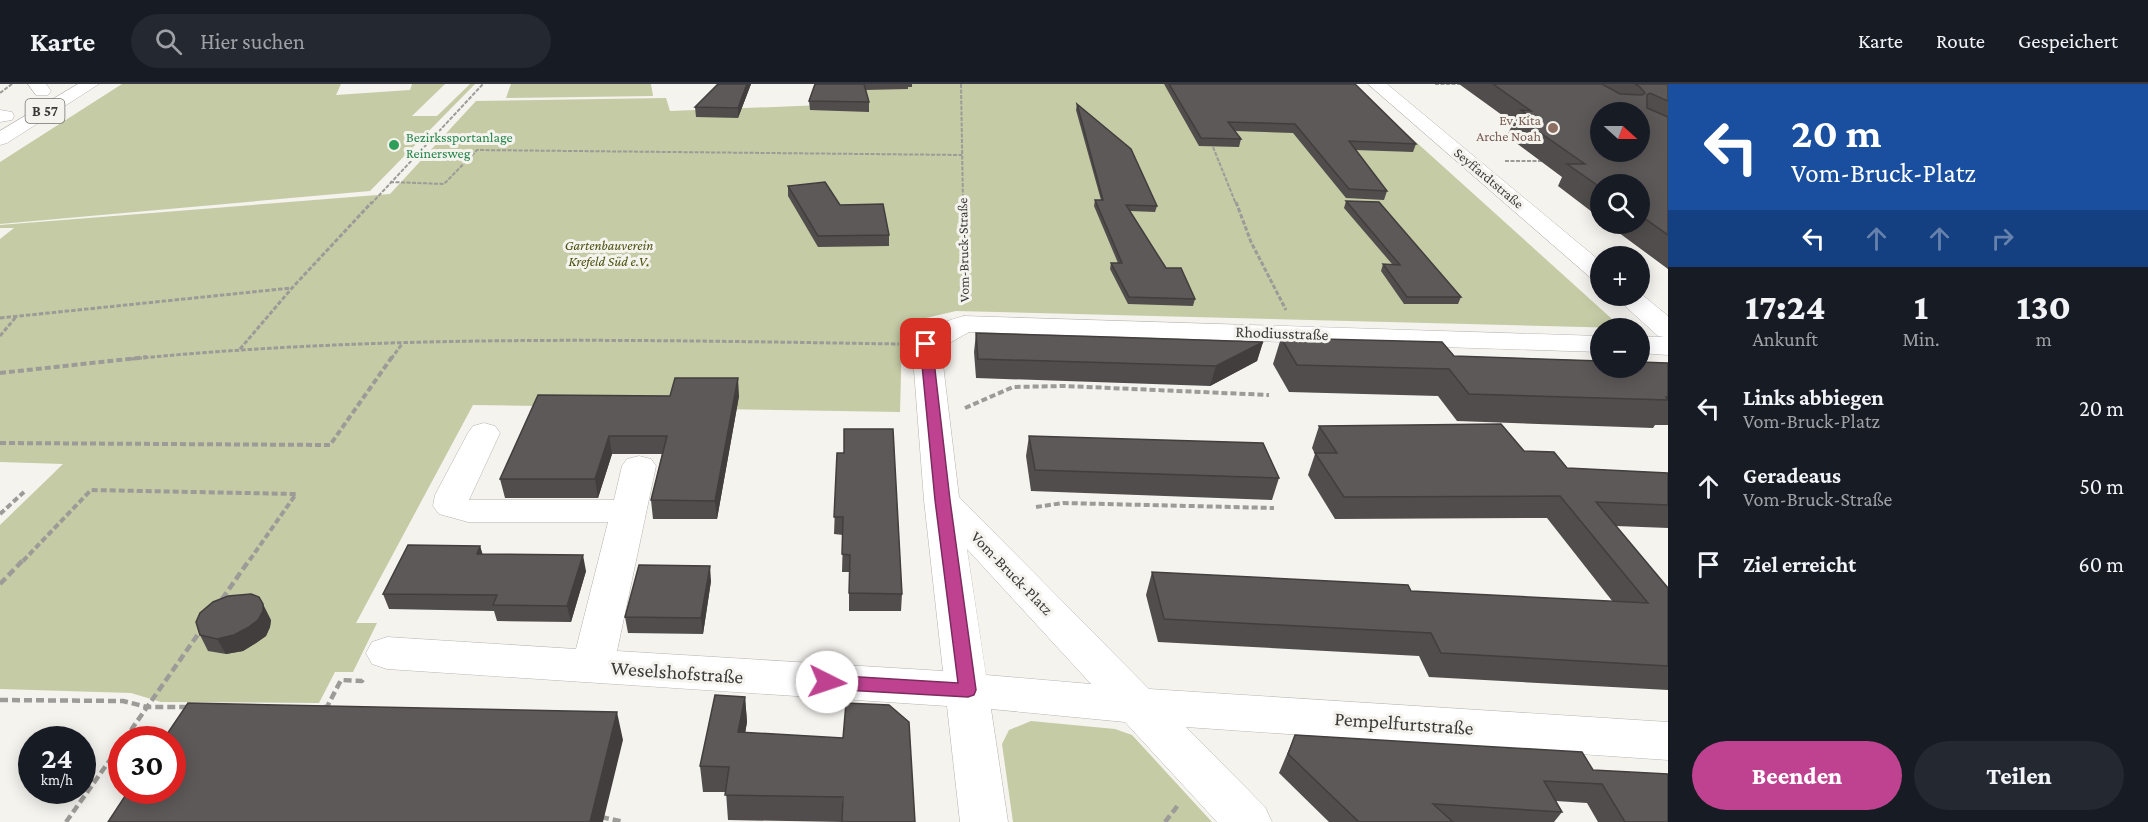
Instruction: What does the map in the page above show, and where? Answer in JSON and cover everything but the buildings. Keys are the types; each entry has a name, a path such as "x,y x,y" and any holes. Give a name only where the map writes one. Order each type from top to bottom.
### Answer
{"street":[{"name":"B 57","path":"0,139 90,84"},
{"name":"Seyffardtstraße","path":"1377,84 1590,264"},
{"name":"B 57","path":"2,117 45,86"},
{"path":"1639,306 1668,330"},
{"name":"Rhodiusstraße","path":"964,324 1590,344"},
{"name":"Vom-Bruck-Straße","path":"926,344 964,324"},
{"path":"926,344 942,500"},
{"path":"1650,345 1668,346"},
{"path":"484,433 452,495 451,506 468,511 629,512"},
{"path":"593,667 639,466"},
{"name":"Vom-Bruck-Platz","path":"942,500 984,822"},
{"name":"Vom-Bruck-Platz","path":"942,500 1248,822"},
{"name":"Weselshofstraße","path":"387,653 968,690"},
{"path":"968,690 1139,706"},
{"name":"Pempelfurtstraße","path":"1139,706 1668,741"}],"path":[{"path":"0,93 13,84"},
{"path":"240,350 292,288 483,84"},
{"name":"Vom-Bruck-Straße","path":"962,84 964,324"},
{"path":"1435,84 1471,85"},
{"path":"1207,132 1238,212 1250,234 1251,242 1298,334"},
{"path":"390,182 444,184 477,150 962,155"},
{"path":"1468,160 1556,161"},
{"path":"0,318 292,288"},
{"path":"0,336 17,316"},
{"path":"0,373 240,350 402,344 635,340 926,344"},
{"path":"0,443 330,445 402,344"},
{"path":"934,420 1013,387 1065,386 1269,395"},
{"path":"0,584 91,490 296,494 222,600"},
{"path":"0,514 24,492"},
{"path":"1036,507 1063,503 1274,508"},
{"path":"134,726 208,620"},
{"path":"315,707 327,707 341,680 362,681 387,653"},
{"path":"0,700 123,701 147,707 195,707"},
{"path":"66,822 108,763"},
{"path":"594,815 624,822"}],"green space":[{"path":"122,84 341,84 336,95 410,90 412,84 445,84 412,116 437,116 470,84 475,84 370,191 0,224 0,162"},
{"path":"511,84 651,84 653,96 506,98"},
{"name":"Gartenbauverein Krefeld Süd e.V.","path":"858,84 1254,84 1385,114 1590,299 1590,306 1598,306 1611,318 1590,318 1590,327 956,311 926,318 902,336 900,412 473,405 356,623 377,623 353,672 335,672 319,703 161,702 131,693 0,689 0,525 63,464 0,462 0,239 14,228 0,228 0,225 390,194 476,101 666,98 670,111 823,105"},
{"path":"1031,721 1115,729 1132,735 1212,822 1013,822 1002,744 1009,730"}],"place":[{"name":"Ev. Kita Arche Noah","path":"1553,128"},
{"name":"Bezirkssportanlage Reinersweg","path":"394,145"}],"route":[{"path":"827,682 968,690 942,500 926,344"}]}
